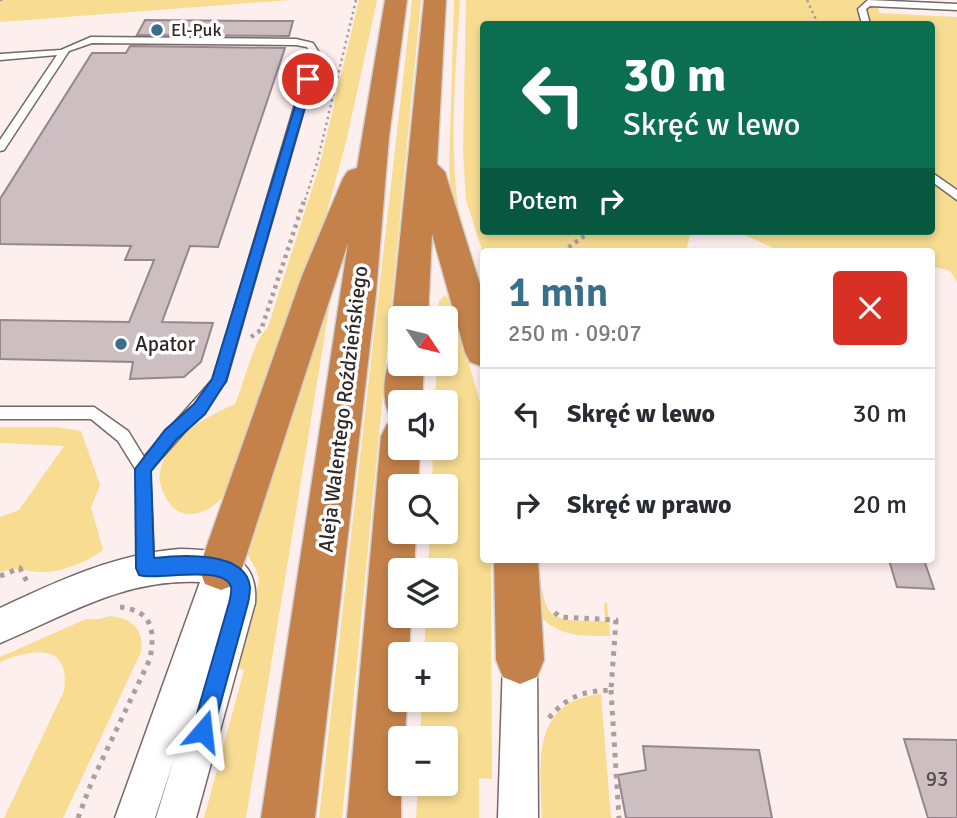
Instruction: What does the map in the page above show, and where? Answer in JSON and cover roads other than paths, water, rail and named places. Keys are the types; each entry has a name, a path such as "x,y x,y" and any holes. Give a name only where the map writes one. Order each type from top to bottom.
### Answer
{"highway":[{"name":"Aleja Walentego Roździeńskiego","path":"288,818 357,308 375,137 396,0"},
{"path":"411,306 435,0"},
{"path":"221,568 319,276 375,137"},
{"path":"422,147 480,342"},
{"path":"374,818 399,460"},
{"path":"516,563 520,660"}],"street":[{"path":"0,626 116,575 146,568 179,564 221,568 234,575 241,586 239,603 176,818"},
{"path":"135,818 221,568"},
{"path":"519,818 520,660"}],"lane":[{"path":"865,21 862,9 868,3 957,7"},
{"path":"0,148 64,52 78,43 91,40 296,42 310,46 315,54 219,381 200,409 170,435 143,469"},
{"path":"0,57 64,52"},
{"path":"935,179 957,196"},
{"path":"0,413 94,413 123,436 143,469 146,568"}],"place":[{"name":"El-Puk","path":"157,30"},
{"name":"Apator","path":"121,344"}]}
